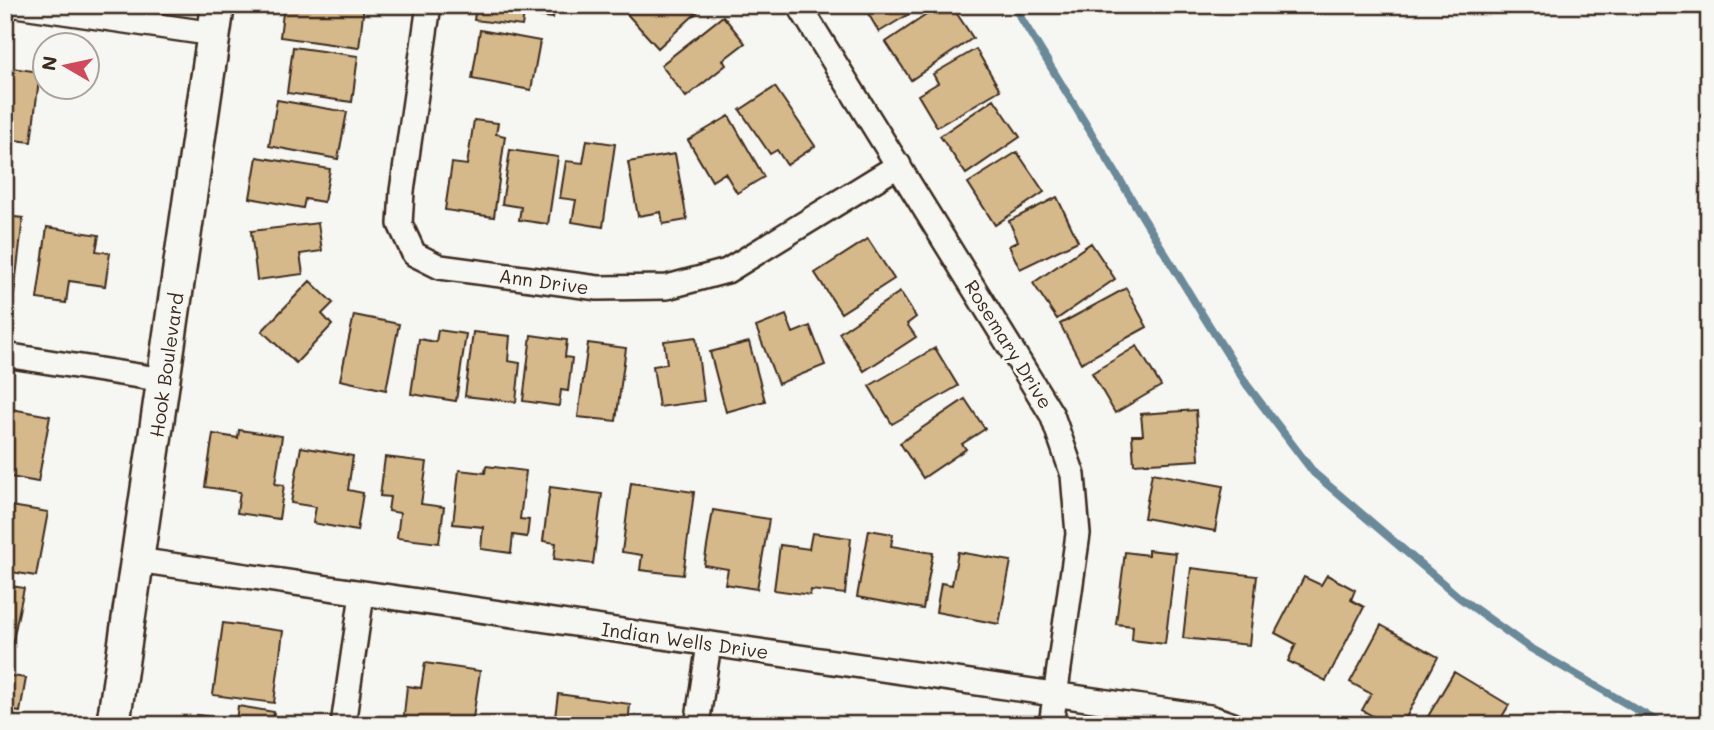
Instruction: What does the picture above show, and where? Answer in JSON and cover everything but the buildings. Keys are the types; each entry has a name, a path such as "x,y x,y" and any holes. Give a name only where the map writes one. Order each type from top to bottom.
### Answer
{"main road":[{"name":"Hook Boulevard","path":"113,725 216,20"}],"street":[{"path":"16,5 216,20"},
{"name":"Ann Drive","path":"429,5 402,191 400,224 414,254 440,267 598,288 667,287 727,271 899,165"},
{"name":"Rosemary Drive","path":"799,5 1052,415 1073,475 1078,534 1051,725"},
{"path":"5,355 164,380"},
{"name":"Indian Wells Drive","path":"137,560 1210,717 1233,725"},
{"path":"342,725 362,594"},
{"path":"697,725 709,644"}],"waterway":[{"path":"1013,5 1247,385 1314,473 1460,598 1527,646 1663,725"}]}
